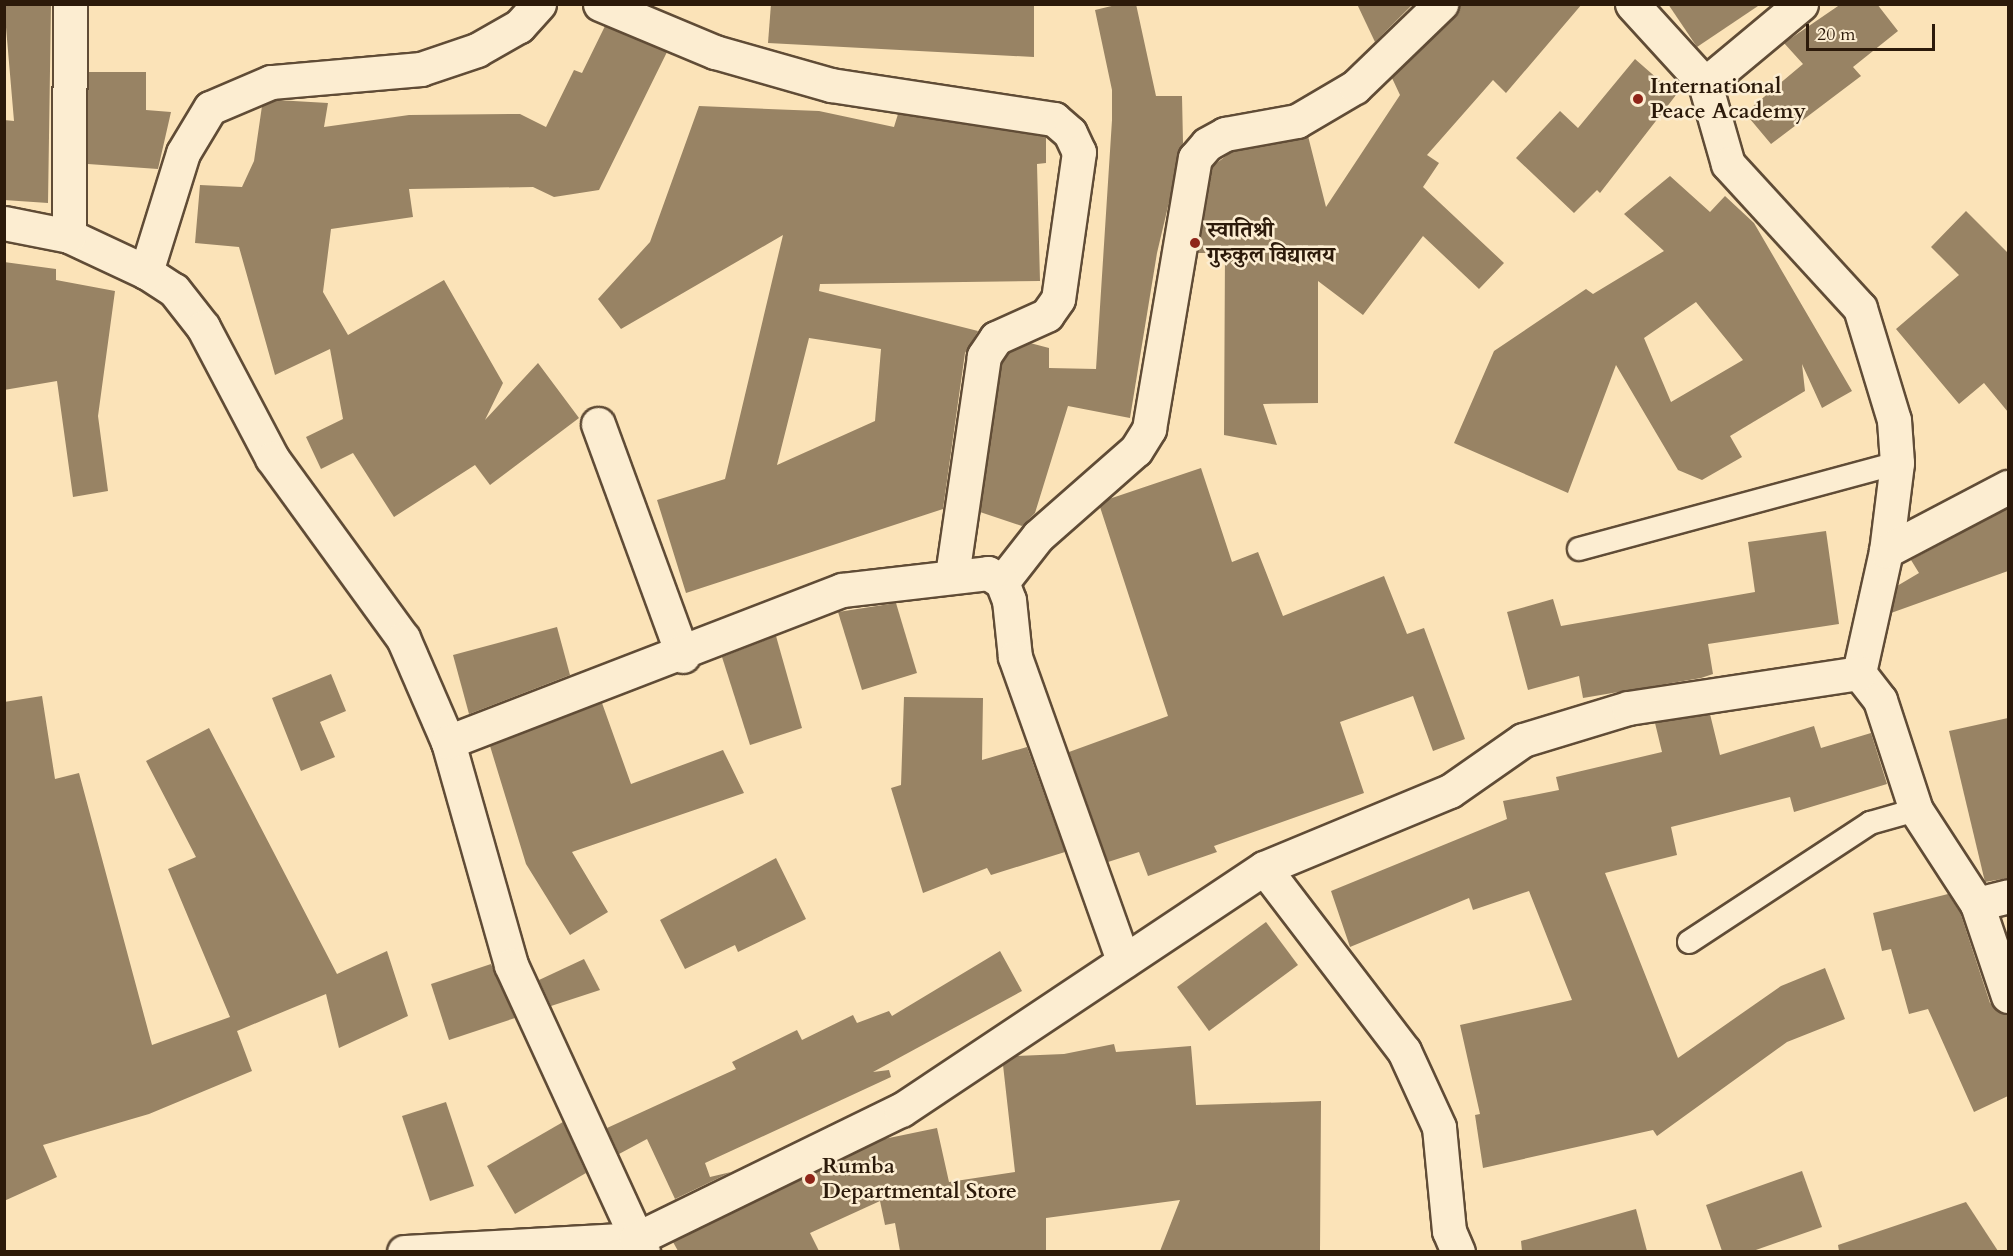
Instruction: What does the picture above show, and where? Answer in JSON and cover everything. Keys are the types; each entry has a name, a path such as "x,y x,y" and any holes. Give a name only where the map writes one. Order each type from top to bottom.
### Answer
{"street":[{"path":"69,236 70,4"},
{"path":"146,272 183,153 210,108 271,82 421,69 477,50 519,26 539,4"},
{"path":"600,4 715,52 831,85 1054,119 1070,133 1079,152 1058,299 1047,315 996,338 984,356 952,575"},
{"path":"1002,582 1038,536 1136,450 1149,429 1201,151 1225,134 1297,121 1355,87 1441,4"},
{"path":"1632,4 1705,84 1728,164 1860,308 1894,420 1897,463 1886,551 1859,673"},
{"path":"1705,84 1801,4"},
{"path":"4,223 69,236 146,272 174,290 203,327 272,458 403,638 448,742 511,965 640,1245"},
{"path":"598,424 683,656"},
{"path":"1886,551 2008,487"},
{"path":"448,742 683,656 842,590 952,575 988,573 1002,582 1015,657 1123,961"},
{"path":"1859,673 1880,699 1916,810 1977,904 2008,996"},
{"path":"404,1251 640,1245 901,1110 1264,868 1450,791 1523,740 1628,708 1859,673"},
{"path":"1264,868 1404,1051 1439,1127 1449,1231 1458,1251"},
{"path":"1977,904 2008,896"}],"lane":[{"path":"1579,549 1897,463"},
{"path":"1689,942 1870,823 1916,810"}],"building":[{"path":"4,4 51,4 48,203 4,200 4,120 14,121"},
{"path":"771,4 1034,4 1034,57 768,43"},
{"path":"1120,4 1136,4 1156,96 1182,96 1183,143 1157,253 1130,418 1068,406 1035,513 1022,526 980,512 1002,363 1009,353 1030,343 1049,348 1049,368 1096,369 1112,90 1095,10"},
{"path":"1357,4 1413,4 1375,42"},
{"path":"1459,4 1582,4 1506,93 1493,80 1427,155 1439,163 1423,187 1504,263 1479,289 1423,236 1363,315 1318,281 1318,403 1263,404 1277,445 1224,435 1225,253 1198,253 1213,166 1231,152 1308,136 1326,207 1400,95 1392,78 1454,17"},
{"path":"1668,4 1761,4 1697,47"},
{"path":"1841,4 1877,4 1898,31 1853,67 1861,76 1771,144 1745,113 1803,64 1784,43"},
{"path":"605,26 667,52 599,190 554,197 533,187 409,189 413,217 331,229 323,292 348,335 444,280 503,383 485,420 538,363 579,418 490,485 475,465 394,517 353,453 321,469 306,437 343,419 330,349 275,375 239,247 195,243 200,185 242,187 254,161 262,106 276,100 328,103 324,127 409,115 520,114 546,127 574,70 582,73"},
{"path":"1635,59 1676,95 1600,193 1597,190 1574,213 1516,158 1560,111 1578,128"},
{"path":"88,72 146,72 146,110 171,112 158,169 88,164"},
{"path":"699,106 819,111 894,127 898,114 1046,137 1046,163 1037,164 1040,281 820,284 819,291 978,331 965,353 943,509 686,593 657,500 725,479 783,235 621,329 598,299 650,242","holes":["809,338 881,349 875,421 777,465"]},
{"path":"1670,176 1710,212 1725,196 1754,223 1852,391 1822,408 1802,364 1805,391 1730,436 1742,457 1702,480 1678,470 1616,365 1568,493 1454,443 1494,351 1586,289 1593,294 1664,251 1624,214","holes":["1696,302 1743,360 1671,402 1644,338"]},
{"path":"1966,211 2008,253 2008,412 1984,383 1959,404 1896,329 1959,275 1931,247"},
{"path":"4,262 56,269 56,280 115,291 98,416 108,491 73,497 57,381 4,390"},
{"path":"1201,468 1232,562 1258,552 1283,616 1384,576 1407,634 1424,628 1465,739 1433,751 1413,696 1340,722 1364,793 1214,846 1217,852 1148,876 1139,852 1108,862 1069,752 1168,716 1100,507 1109,499"},
{"path":"2008,508 2008,571 1891,613 1897,586 1919,573 1911,560"},
{"path":"1826,531 1839,624 1708,644 1713,674 1701,678 1583,698 1579,676 1528,690 1507,612 1553,599 1561,626 1755,592 1748,542"},
{"path":"896,603 917,673 862,690 838,612"},
{"path":"557,627 570,675 469,714 453,655"},
{"path":"776,636 802,728 750,745 722,657"},
{"path":"331,674 346,711 320,722 335,757 301,771 272,698"},
{"path":"42,696 55,779 79,773 152,1045 230,1017 168,869 196,857 146,761 209,728 337,974 387,951 408,1016 339,1048 326,994 237,1031 252,1071 149,1114 43,1145 57,1177 4,1201 4,702"},
{"path":"904,697 983,698 982,760 1027,747 1065,852 991,875 987,868 923,893 891,788 901,785"},
{"path":"602,703 631,784 723,750 744,793 572,852 608,912 570,935 526,864 490,746"},
{"path":"1710,714 1720,755 1814,726 1821,748 1871,733 1887,784 1794,812 1790,797 1671,827 1677,855 1605,873 1678,1058 1781,986 1825,968 1845,1019 1787,1042 1657,1136 1653,1130 1483,1168 1475,1115 1480,1114 1460,1025 1572,1000 1529,891 1473,910 1469,898 1350,947 1331,891 1507,819 1503,801 1559,790 1556,777 1662,752 1655,723"},
{"path":"2008,718 2008,878 1985,882 1949,731"},
{"path":"776,858 806,919 738,952 735,945 685,969 660,920"},
{"path":"1948,894 1960,912 1990,1003 2008,1014 2008,1096 1974,1112 1928,1009 1909,1014 1891,949 1882,951 1873,913"},
{"path":"1266,922 1298,965 1209,1031 1177,987"},
{"path":"1000,951 1022,991 873,1072 889,1070 891,1077 705,1163 710,1177 731,1172 675,1199 647,1139 619,1154 607,1128 736,1069 732,1062 797,1030 802,1040 853,1015 857,1023 889,1011 892,1016"},
{"path":"584,959 600,990 551,1006 539,980"},
{"path":"491,964 515,1018 449,1040 431,984"},
{"path":"1114,1044 1116,1052 1191,1046 1196,1105 1321,1101 1320,1251 1160,1251 1180,1200 1046,1218 1046,1251 900,1251 895,1223 885,1225 880,1201 810,1233 819,1251 678,1251 673,1242 884,1139 937,1128 949,1182 1015,1172 1003,1065 1016,1056 1064,1054"},
{"path":"446,1102 474,1186 430,1201 402,1116"},
{"path":"563,1122 586,1173 515,1214 487,1166"},
{"path":"1802,1171 1822,1227 1753,1251 1722,1251 1706,1205"},
{"path":"1966,1202 1998,1251 1839,1251 1838,1245"},
{"path":"1636,1209 1647,1251 1522,1251 1521,1241"}],"place":[{"name":"International Peace Academy","path":"1638,99"},
{"name":"स्वातिश्री गुरुकुल विद्यालय","path":"1195,243"},
{"name":"Rumba Departmental Store","path":"810,1179"}]}
